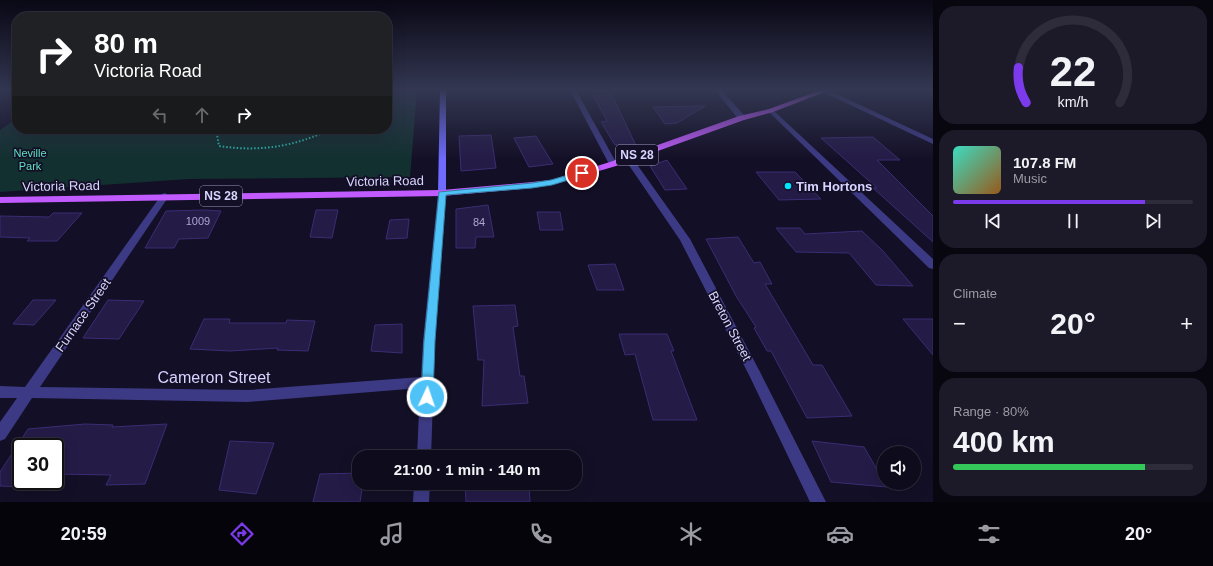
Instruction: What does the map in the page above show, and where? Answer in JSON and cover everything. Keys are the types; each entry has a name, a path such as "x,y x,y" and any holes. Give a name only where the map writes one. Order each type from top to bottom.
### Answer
{"main road":[{"name":"Victoria Road","path":"0,200 165,196 442,193 552,182 613,164 742,118 761,113"}],"street":[{"path":"424,450 429,341 442,193 443,113"},
{"path":"586,113 613,164"},
{"path":"738,113 742,118"},
{"path":"774,113 933,265"},
{"path":"874,113 933,142"},
{"name":"Breton Street","path":"628,158 684,239 755,374 818,502"},
{"name":"Furnace Street","path":"0,434 165,196"},
{"name":"Cameron Street","path":"0,392 30,391 248,396 428,382"},
{"path":"421,502 422,490"}],"path":[{"path":"217,134 219,146 236,150 264,150 294,145 319,134"}],"green space":[{"name":"Neville Park","path":"392,113 415,113 410,177 189,179 0,192 0,130 12,122 12,134 392,134"}],"building":[{"path":"603,113 621,113 638,150 624,155 618,144 615,145 601,122 607,121"},
{"path":"658,113 693,113 677,123 665,124"},
{"path":"491,135 496,168 461,171 459,136"},
{"path":"536,136 553,164 529,167 514,138"},
{"path":"873,137 900,160 877,160 933,216 933,242 873,188 877,188 821,138"},
{"path":"667,160 687,189 665,190 650,166"},
{"name":"Tim Hortons","path":"756,172 795,172 821,199 779,200"},
{"path":"488,205 494,237 476,237 475,248 456,248 456,209"},
{"path":"316,210 338,210 332,238 310,237"},
{"path":"166,211 221,211 208,238 179,239 174,248 145,248"},
{"path":"537,212 560,212 563,230 540,230"},
{"path":"53,213 82,213 57,241 27,241 30,238 0,237 0,216 49,217"},
{"path":"409,219 407,238 386,239 390,220"},
{"path":"776,228 800,228 805,234 862,231 883,251 913,286 876,285 849,253 796,252"},
{"path":"738,237 754,263 760,262 772,284 765,284 813,365 822,365 852,416 807,418 771,351 767,351 754,328 756,327 736,296 706,239"},
{"path":"615,264 624,290 597,290 588,265"},
{"path":"33,300 56,300 34,325 13,324"},
{"path":"108,300 144,301 119,339 83,338"},
{"path":"515,305 518,326 513,327 520,376 524,376 528,403 482,406 484,360 478,360 473,306"},
{"path":"204,319 230,319 229,323 286,323 287,320 315,321 308,351 277,350 278,348 230,351 190,349"},
{"path":"903,319 933,319 933,355"},
{"path":"402,324 402,353 371,351 375,325"},
{"path":"619,334 667,334 674,351 671,351 697,420 653,420 635,354 625,355"},
{"path":"85,424 113,425 112,427 167,424 145,484 106,485 111,475 64,474 64,438 22,438 28,429"},
{"path":"230,441 274,443 256,494 219,490"},
{"path":"812,441 864,447 877,470 877,486 831,482"},
{"path":"12,454 12,487 0,486 0,472"},
{"path":"352,473 352,490 362,490 360,502 313,502 320,474"},
{"path":"465,490 529,490 530,502 466,502"}],"place":[{"name":"Tim Hortons","path":"788,186"}],"route":[{"path":"427,397 429,341 442,193 532,185 552,182 582,173"}]}
